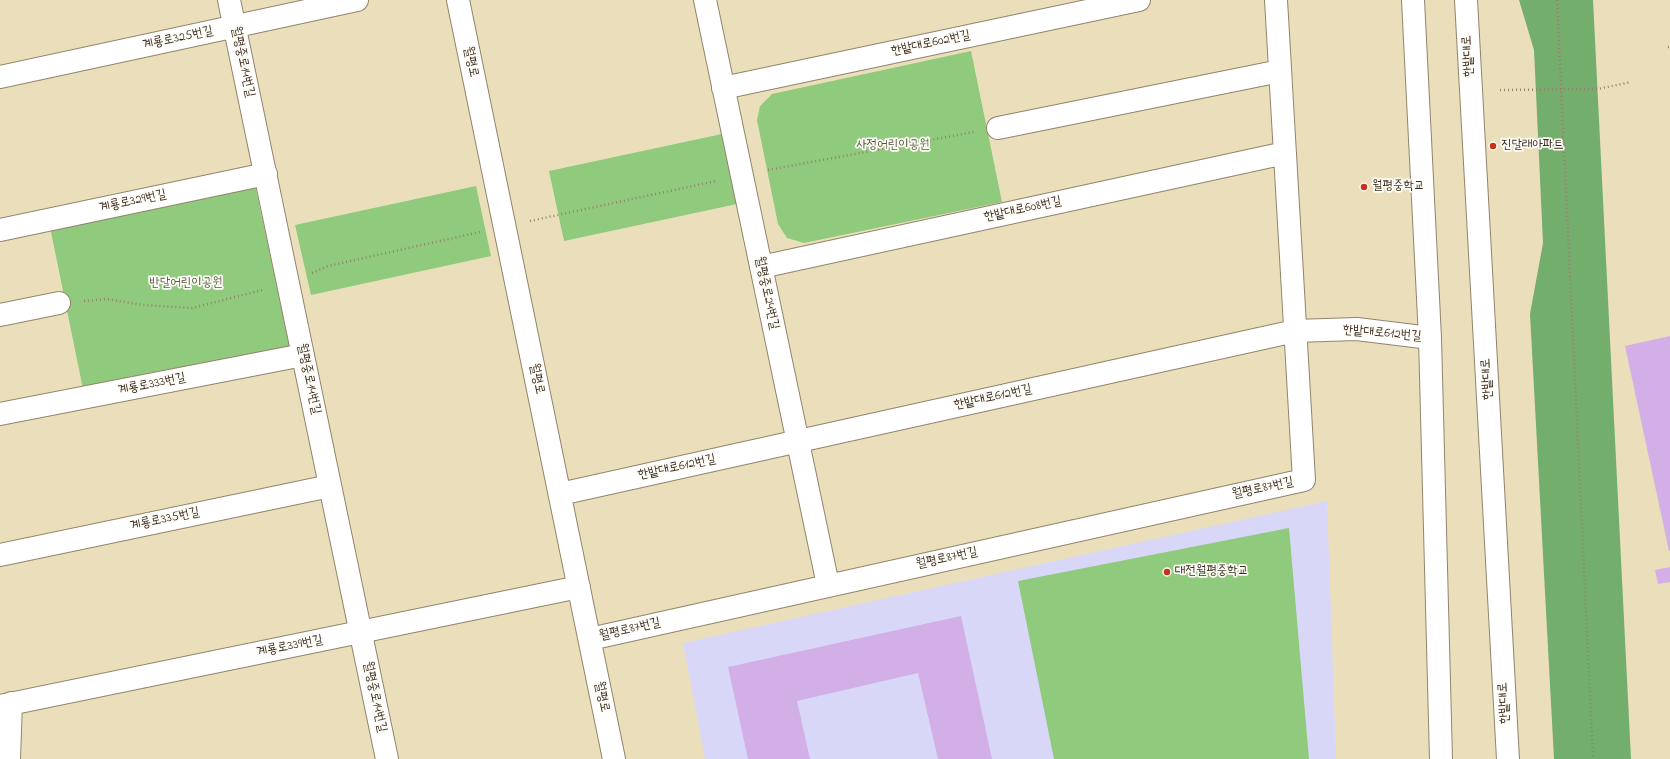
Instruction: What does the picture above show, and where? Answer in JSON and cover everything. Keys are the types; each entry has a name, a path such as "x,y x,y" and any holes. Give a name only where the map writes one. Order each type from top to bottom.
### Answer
{"street":[{"name":"월평중로14번길","path":"229,0 387,759"},
{"name":"계룡로325번길","path":"0,77 357,0"},
{"name":"월평로","path":"458,0 614,759"},
{"name":"월평중로24번길","path":"705,0 828,585"},
{"name":"한밭대로602번길","path":"723,88 1139,0"},
{"path":"1276,0 1296,331"},
{"path":"1413,0 1430,338 1440,759"},
{"name":"한밭대로","path":"1466,0 1508,759"},
{"path":"998,128 1280,71"},
{"name":"한밭대로608번길","path":"761,267 1285,153"},
{"name":"계룡로329번길","path":"0,230 266,174"},
{"path":"0,315 59,303"},
{"name":"한밭대로612번길","path":"560,494 1296,331 1358,329 1430,338"},
{"name":"월평로87번길","path":"590,639 1304,480 1296,331"},
{"name":"계룡로333번길","path":"0,414 303,355"},
{"name":"계룡로335번길","path":"0,555 330,486"},
{"name":"계룡로339번길","path":"6,705 579,587"},
{"path":"6,705 9,759"}],"path":[{"path":"1557,0 1560,90 1593,759"},
{"path":"1500,90 1598,89 1631,82"}],"shaded area":[{"name":"대전월평중학교","path":"1327,501 1336,759 705,759 683,643"}],"green space":[{"path":"1519,0 1593,0 1631,759 1554,759 1530,314 1543,243 1534,50"},
{"name":"사정어린이공원","path":"971,51 1002,202 804,243 787,238 778,224 757,120 760,106 772,94"},
{"path":"722,134 737,204 564,241 549,171"},
{"name":"반달어린이공원","path":"255,185 290,349 83,389 50,227"},
{"path":"476,186 491,256 311,295 295,225"},
{"path":"1289,528 1309,759 1054,759 1018,581"}],"building":[{"path":"1670,336 1670,550 1669,551 1625,346"},
{"path":"1670,567 1670,582 1658,584 1655,570"},
{"path":"961,616 992,759 938,759 918,673 797,701 810,759 748,759 728,667"}],"place":[{"name":"진달래아파트","path":"1493,146"},
{"name":"월평중학교","path":"1364,187"},
{"name":"대전월평중학교","path":"1167,572"}]}
